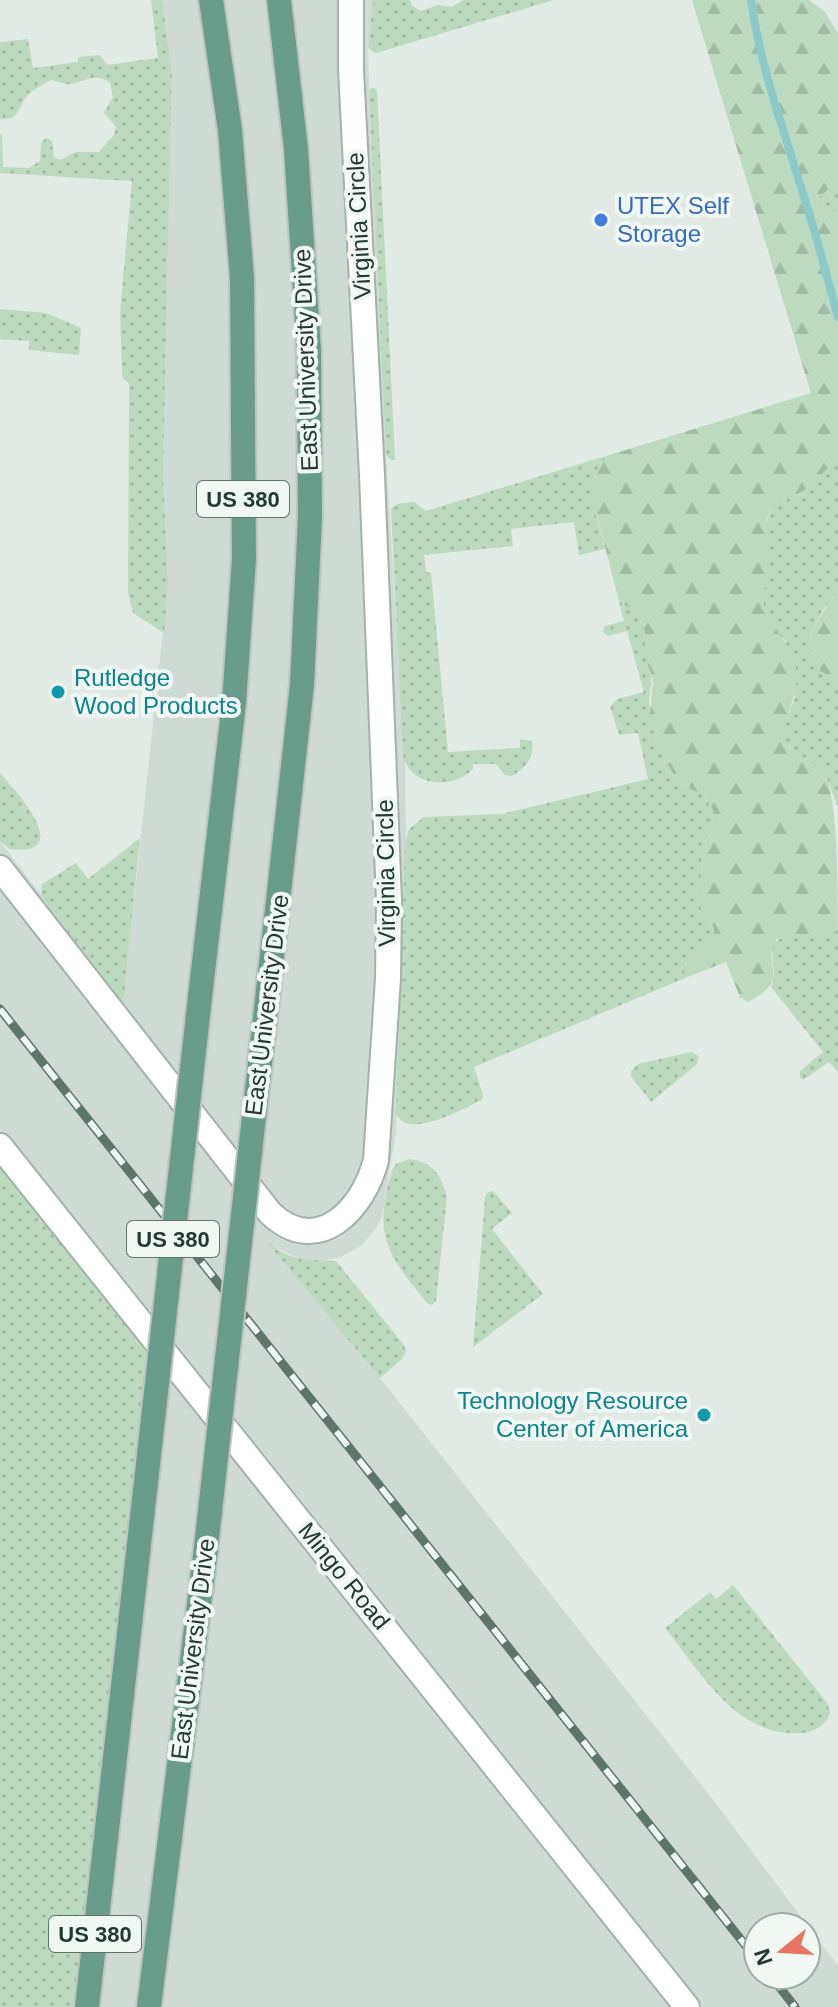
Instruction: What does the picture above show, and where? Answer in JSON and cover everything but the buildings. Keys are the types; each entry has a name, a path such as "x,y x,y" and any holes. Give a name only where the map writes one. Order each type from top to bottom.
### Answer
{"main road":[{"name":"US 380","path":"87,2007 234,703 244,559 242,278 230,130 211,0"},
{"name":"East University Drive","path":"149,2007 205,1556 302,685 309,531 309,351 296,149 279,0"}],"street":[{"name":"Virginia Circle","path":"0,868 279,1222 302,1231 332,1225 349,1212 367,1187 376,1160 389,939 372,475 351,70 351,0"},
{"name":"Mingo Road","path":"0,1146 687,2007"}],"shaded area":[{"path":"162,0 373,0 368,48 369,90 386,455 405,762 406,837 396,1132 382,1216 362,1245 341,1257 316,1262 271,1246 380,1378 714,1801 797,1911 742,1911 742,1991 822,1991 822,1945 838,1966 838,2007 87,2007 0,1146 0,841 123,1004 168,583 163,472 172,72"}],"green space":[{"path":"151,0 162,0 172,72 163,472 168,583 164,633 133,613 128,593 129,384 122,376 120,312 132,181 0,173 2,134 3,167 29,168 40,161 41,143 46,138 52,141 54,157 60,160 76,152 99,152 114,135 116,127 104,113 113,97 110,83 100,78 69,84 51,80 30,93 12,118 0,119 0,42 28,39 33,68 78,62 78,57 100,55 107,65 158,58"},
{"path":"373,0 410,0 412,6 421,11 438,5 452,7 463,0 554,0 376,53 368,48"},
{"path":"692,0 809,0 824,11 838,33 838,182 818,198 816,206 820,211 838,211 838,459 805,490 772,507 765,532 770,567 763,598 765,609 791,653 796,669 796,688 783,742 822,771 830,790 836,850 838,929 821,936 777,939 771,956 773,978 770,986 748,1002 740,997 726,962 685,978 688,959 706,949 714,939 714,928 699,905 696,893 701,882 702,853 713,810 704,796 675,777 656,744 650,713 653,678 645,657 645,632 638,614 619,601 592,496 594,478 606,456 811,393"},
{"path":"373,87 377,91 395,460 386,455 369,90"},
{"path":"838,182 838,211 819,211 816,206 818,198"},
{"path":"0,309 46,313 81,328 79,355 29,350 29,341 0,339"},
{"path":"606,456 594,478 596,514 605,549 579,555 574,522 511,529 513,546 424,555 426,572 431,573 448,752 520,748 520,739 532,741 533,747 528,762 511,776 505,775 496,764 473,764 473,769 465,776 444,782 434,782 414,774 403,756 391,508 414,502 426,511"},
{"path":"838,459 838,592 822,611 810,635 818,670 838,678 838,807 826,776 783,742 783,728 795,697 785,640 776,632 764,607 762,591 770,567 764,529 772,507 805,490"},
{"path":"838,592 838,678 820,671 808,653 812,631"},
{"path":"619,601 638,614 645,632 645,657 652,672 649,703 656,744 675,777 704,796 713,810 702,853 701,882 696,893 699,905 714,928 714,939 685,964 685,978 474,1067 482,1100 423,1124 402,1121 396,1113 405,843 409,829 424,817 502,814 648,779 638,733 619,735 610,707 617,699 644,692 627,631 608,636 603,632 605,626 624,621"},
{"path":"0,773 36,820 39,843 29,849 10,849 0,841"},
{"path":"140,838 123,1005 41,896 42,884 76,863 88,879"},
{"path":"838,929 838,1072 829,1062 803,1080 800,1071 823,1052 771,987 774,976 773,944 787,936 822,934"},
{"path":"691,1052 699,1056 697,1064 651,1102 631,1076 631,1071 638,1064"},
{"path":"0,1146 163,1349 87,2007 0,2007"},
{"path":"409,1159 424,1163 435,1171 447,1197 436,1301 432,1305 428,1304 393,1257 384,1228 386,1193 392,1170 396,1164"},
{"path":"493,1191 512,1213 492,1229 543,1294 473,1347 485,1198 487,1193"},
{"path":"267,1242 293,1257 336,1261 404,1345 406,1351 402,1359 380,1378"},
{"path":"733,1585 828,1704 830,1713 819,1727 802,1733 779,1732 739,1714 707,1682 665,1628 710,1592 716,1599"}],"waterway":[{"path":"751,0 767,75 838,317"}],"railway":[{"path":"0,1009 742,1941"},
{"path":"782,1991 795,2007"}],"place":[{"name":"UTEX Self Storage","path":"601,220"},
{"name":"Rutledge Wood Products","path":"58,692"},
{"name":"Technology Resource Center of America","path":"704,1415"}]}
